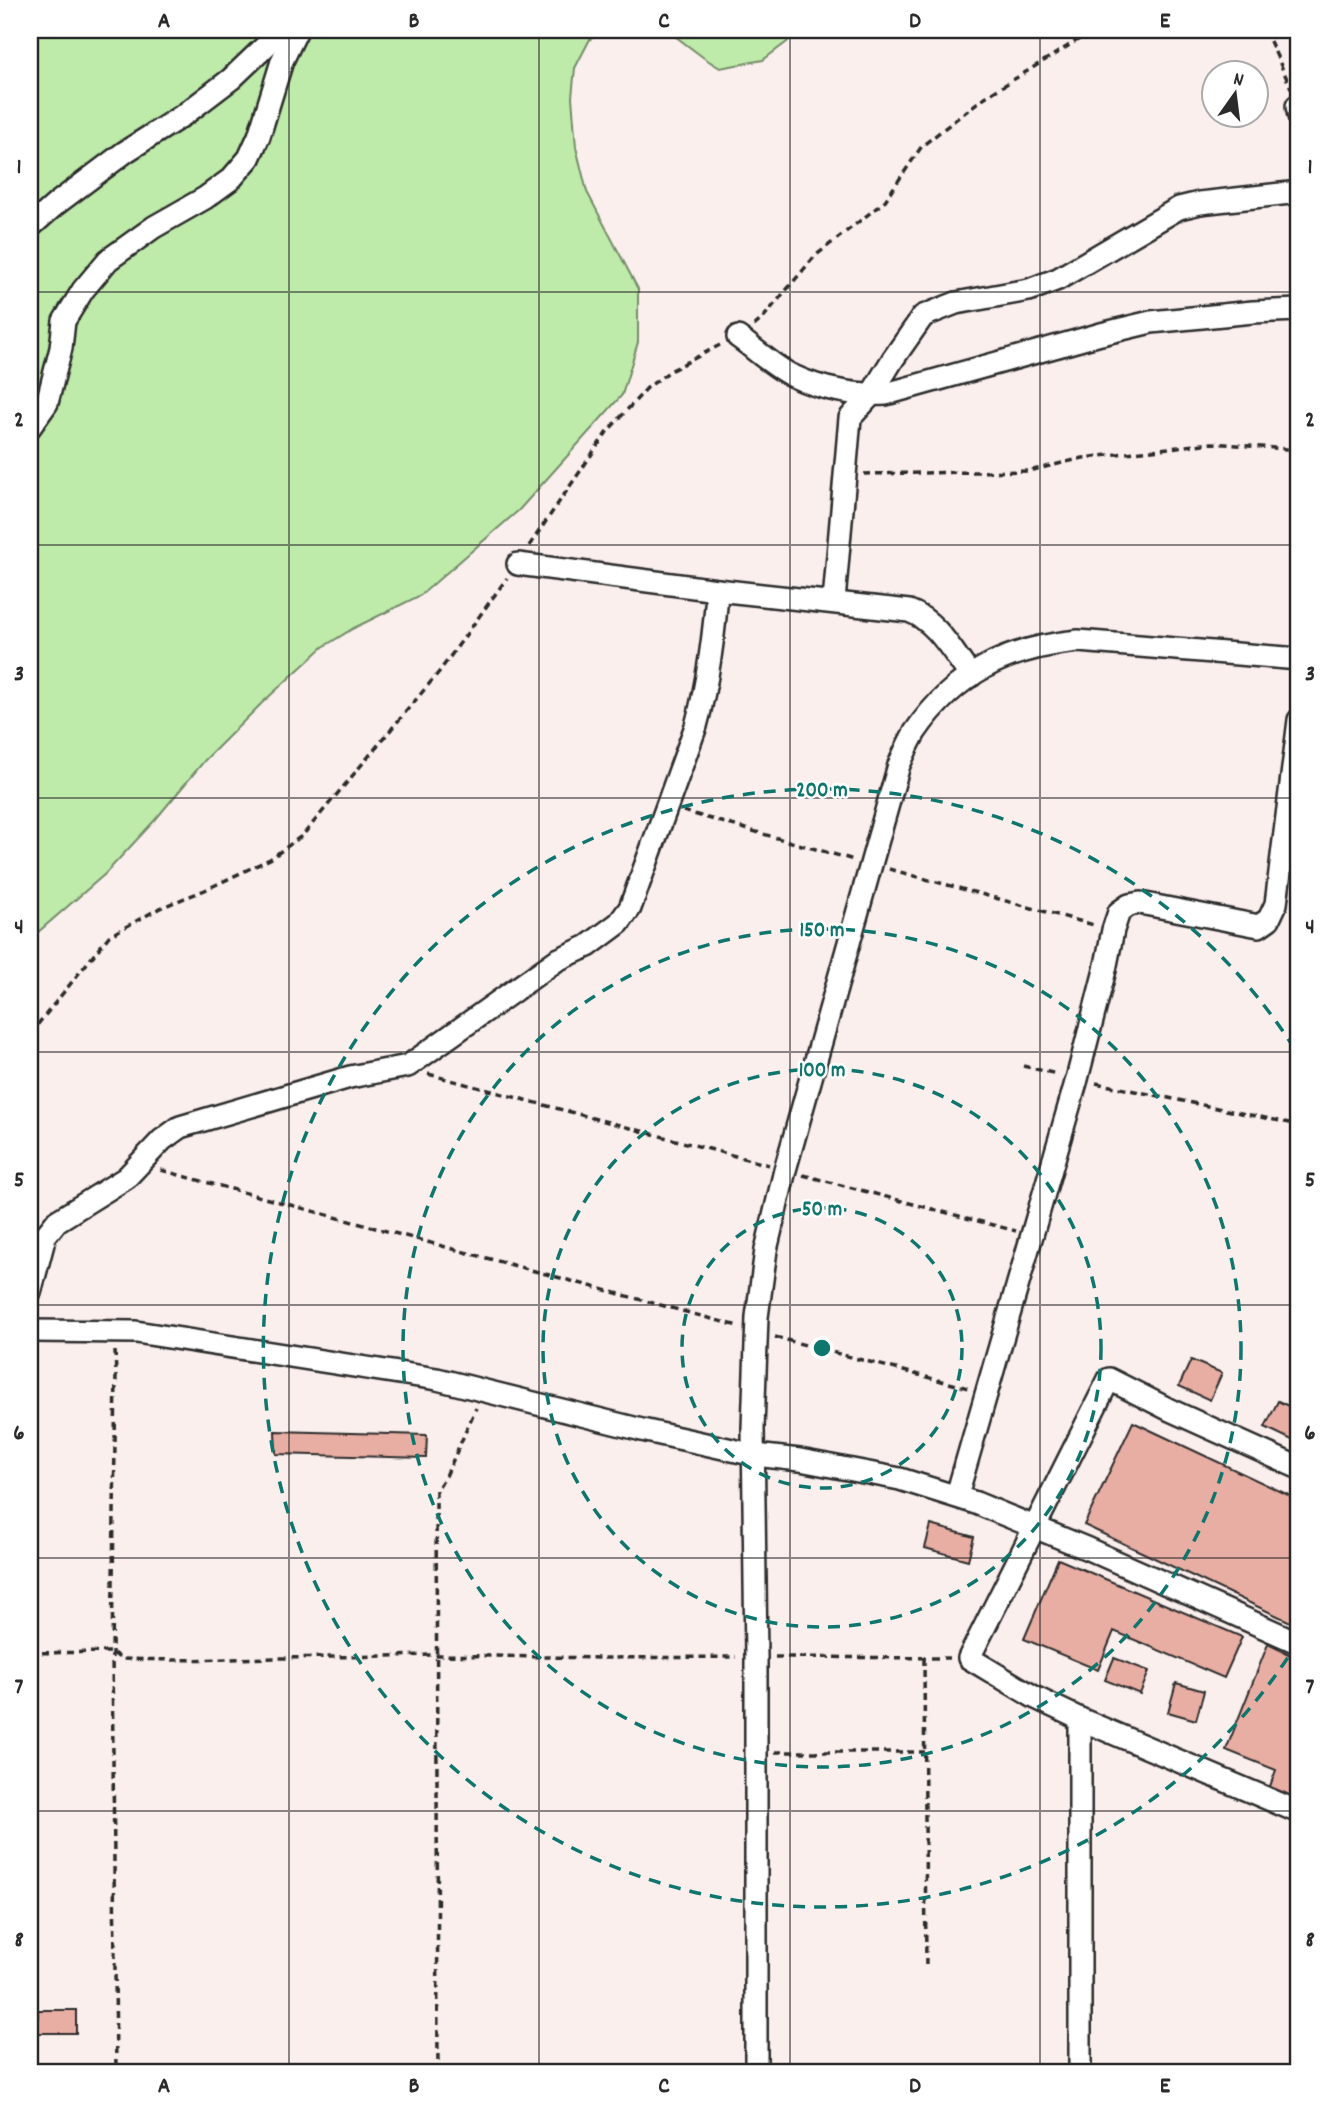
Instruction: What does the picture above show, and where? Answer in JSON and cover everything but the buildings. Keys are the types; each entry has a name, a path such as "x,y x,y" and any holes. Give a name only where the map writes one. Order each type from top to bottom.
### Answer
{"street":[{"path":"30,227 125,152 231,79 274,38 288,30"},
{"path":"30,427 47,403 61,348 64,321 83,290 108,260 154,227 205,198 231,179 248,158 260,136 282,61 297,30"},
{"path":"834,601 850,418 871,395 892,359 923,316 956,303 1029,290 1058,279 1179,208 1200,203 1299,192"},
{"path":"738,337 791,376 823,387 871,395 886,394 1151,322 1299,310"},
{"path":"518,564 716,590 909,611 922,615 935,628 971,676"},
{"path":"30,1293 45,1236 57,1221 126,1178 162,1140 180,1127 350,1077 408,1066 557,960 588,946 619,923 630,908 668,807 701,707 716,608 716,590"},
{"path":"756,2073 753,1428 756,1332 766,1250 785,1170 899,765 914,734 932,710 958,685 987,666 1014,653 1049,644 1078,641 1299,659"},
{"path":"957,1495 1077,1079 1119,912 1129,905 1140,903 1259,926 1269,919 1276,904 1299,720"},
{"path":"30,1331 136,1332 437,1379 755,1455 800,1460 900,1479 957,1495 1088,1549 1299,1643"},
{"path":"1299,1468 1170,1410 1110,1379 969,1658 1034,1697 1080,1719 1299,1812"},
{"path":"1080,1719 1080,2073"}],"path":[{"path":"30,1034 108,936 160,908 270,859 303,835 439,672 518,564 551,511 607,432 647,388 701,353 738,337 762,319 815,256 884,202 922,146 982,99 1094,30"},
{"path":"1265,30 1299,109"},
{"path":"844,474 1029,471 1083,458 1212,443 1299,450"},
{"path":"408,1066 421,1073 1031,1236"},
{"path":"1023,1066 1299,1125"},
{"path":"138,1164 987,1393"},
{"path":"113,1331 116,1374 112,1653 116,2073"},
{"path":"438,2073 436,1490 446,1476 483,1390"},
{"path":"30,1653 112,1653 121,1659 176,1660 437,1655 969,1658"},
{"path":"924,1658 926,1970"},
{"path":"755,1752 925,1752"}],"green space":[{"path":"30,30 607,30 590,39 575,68 572,97 576,147 587,192 638,289 638,342 622,395 519,510 421,595 354,628 323,647 205,760 105,874 30,939"},
{"path":"667,30 797,30 787,42 763,60 720,68"}]}
